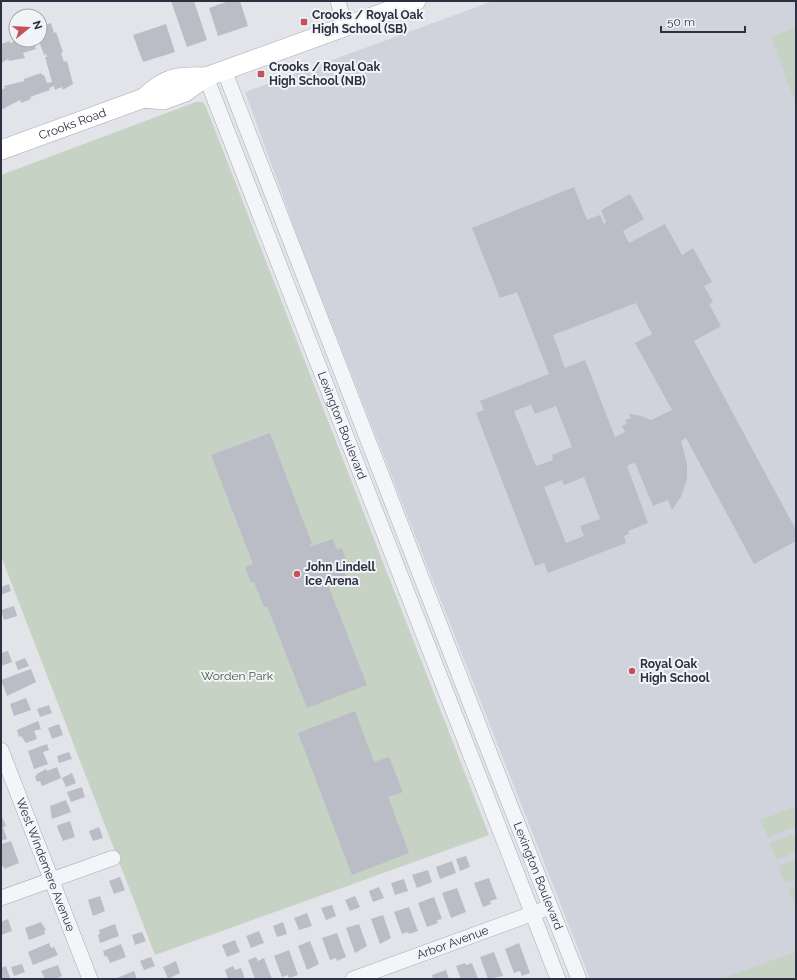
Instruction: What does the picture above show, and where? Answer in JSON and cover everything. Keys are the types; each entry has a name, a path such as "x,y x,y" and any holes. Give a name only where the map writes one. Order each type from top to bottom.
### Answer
{"main road":[{"name":"Crooks Road","path":"1,150 144,98 163,100 185,92 206,77 416,1"}],"street":[{"path":"338,1 346,26"},
{"name":"Lexington Boulevard","path":"224,70 579,979"},
{"name":"Lexington Boulevard","path":"206,77 558,979"},
{"path":"228,134 237,128 246,126"},
{"path":"265,228 274,231 286,230"},
{"path":"310,342 327,335"},
{"path":"374,509 392,502"},
{"path":"399,571 416,564"},
{"path":"441,682 459,674"},
{"name":"West Windemere Avenue","path":"1,750 90,979"},
{"path":"479,779 497,772"},
{"path":"1,898 113,858"},
{"name":"Arbor Avenue","path":"353,979 551,907"}],"shaded area":[{"name":"Royal Oak High School","path":"493,1 796,1 796,974 782,979 590,979 303,251 245,92"}],"green space":[{"path":"796,27 796,105 771,37"},
{"name":"Worden Park","path":"196,102 203,102 206,107 489,835 155,955 1,556 1,175"},
{"path":"796,806 796,826 768,837 760,820"},
{"path":"796,833 796,852 776,860 769,843"},
{"path":"796,859 796,879 785,883 778,866"},
{"path":"796,885 796,905 795,905 788,889"},
{"path":"796,952 796,979 720,979"}],"building":[{"path":"171,1 194,1 207,40 187,47"},
{"path":"229,1 240,1 248,26 218,36 209,8"},
{"path":"51,23 54,33 56,32 63,52 61,53 64,62 67,61 73,84 63,90 62,87 55,90 54,86 49,88 50,90 30,97 31,99 21,103 20,100 1,110 1,90 5,88 4,86 24,81 24,79 41,73 44,75 47,83 52,82 45,57 47,57 46,54 44,55 42,48 48,48 48,24"},
{"path":"166,24 175,52 143,62 133,35"},
{"path":"8,41 8,48 36,49 23,53 25,58 9,61 8,59 1,63 1,44"},
{"path":"574,187 587,220 600,215 604,224 606,222 601,210 630,194 644,219 623,231 629,243 665,224 682,255 693,248 712,282 704,286 713,302 709,304 721,326 694,341 796,530 796,541 754,564 686,438 681,441 687,463 687,479 681,497 672,510 668,500 653,506 635,463 631,464 627,466 648,523 628,531 629,534 624,536 626,543 548,573 544,563 535,566 476,413 484,410 480,401 549,374 517,292 500,298 472,228","holes":["636,303 652,334 635,343 672,410 651,420 641,416 629,414 631,418 625,420 627,424 622,426 625,432 615,437 585,360 565,368 553,335","531,405 535,414 556,406 572,447 552,455 553,460 536,466 514,411","584,477 600,519 580,526 584,536 566,543 544,487 562,480 564,485"]},
{"name":"John Lindell Ice Arena","path":"270,433 312,544 309,545 309,547 333,539 337,550 342,548 349,568 344,570 347,578 328,585 367,685 307,708 267,606 264,607 254,582 251,583 245,567 253,564 211,455"},
{"path":"9,584 11,591 1,595 1,587"},
{"path":"14,606 17,616 4,620 1,610"},
{"path":"8,651 12,662 1,666 1,653"},
{"path":"25,658 29,666 18,670 15,662"},
{"path":"31,669 36,682 7,696 1,680"},
{"path":"26,698 31,710 14,716 10,704"},
{"path":"49,705 52,713 40,717 37,709"},
{"path":"355,711 374,762 389,757 403,792 388,797 409,853 352,875 298,733"},
{"path":"38,721 41,729 34,731 37,739 26,743 21,736 19,737 17,730"},
{"path":"59,724 63,735 52,739 48,728"},
{"path":"47,744 49,750 43,752 48,764 34,769 28,751"},
{"path":"69,752 72,759 59,763 57,756"},
{"path":"57,767 61,778 42,786 40,781 37,782 35,776 37,774 46,769 47,771"},
{"path":"72,773 76,783 66,787 62,778"},
{"path":"82,787 85,797 71,802 67,792"},
{"path":"66,800 71,812 52,819 50,806"},
{"path":"2,817 6,826 3,827 7,839 1,841"},
{"path":"70,821 75,837 63,841 57,827 58,825"},
{"path":"99,827 103,838 93,841 89,831"},
{"path":"11,841 19,863 4,869 3,866 1,866 1,844"},
{"path":"466,856 470,867 460,871 456,859"},
{"path":"452,861 456,873 440,879 436,867"},
{"path":"428,870 432,882 417,888 412,875"},
{"path":"120,877 125,890 114,894 109,881"},
{"path":"489,878 497,899 490,901 491,904 483,907 474,883"},
{"path":"404,879 408,891 395,895 391,883"},
{"path":"379,887 384,898 373,902 369,891"},
{"path":"457,888 466,912 451,918 442,893"},
{"path":"100,896 105,911 93,916 88,900"},
{"path":"355,896 360,907 350,911 345,900"},
{"path":"434,897 442,919 437,920 438,923 427,927 418,903"},
{"path":"332,905 336,916 326,920 321,908"},
{"path":"409,907 418,931 409,934 408,932 402,934 394,912"},
{"path":"307,913 312,926 299,930 294,918"},
{"path":"383,915 391,938 380,944 371,919"},
{"path":"8,919 12,931 1,935 1,922"},
{"path":"41,922 46,930 44,931 45,934 29,940 25,928"},
{"path":"283,922 287,934 277,937 273,926"},
{"path":"115,924 119,936 100,943 98,935 100,934 99,930"},
{"path":"359,924 367,946 355,953 346,928"},
{"path":"259,931 264,943 251,948 246,936"},
{"path":"142,932 146,941 135,945 132,935"},
{"path":"337,933 346,957 337,961 336,958 330,960 322,938"},
{"path":"235,940 240,952 227,957 222,945"},
{"path":"310,941 319,964 307,970 298,946"},
{"path":"49,943 51,948 54,947 58,955 33,965 28,952"},
{"path":"519,943 530,973 522,976 520,971 514,973 505,949"},
{"path":"121,944 126,957 110,963 107,956 105,957 103,951"},
{"path":"289,950 298,975 289,978 288,975 282,977 274,956"},
{"path":"494,952 503,976 488,979 480,957"},
{"path":"151,957 155,966 144,970 140,961"},
{"path":"256,957 258,961 264,958 272,979 255,979 248,960"},
{"path":"176,961 180,973 168,979 163,967"},
{"path":"465,963 466,965 472,963 478,979 461,979 456,966"},
{"path":"22,964 25,972 14,976 11,967"},
{"path":"58,965 62,976 55,979 45,979 41,971"},
{"path":"6,966 10,978 1,979 1,968"},
{"path":"233,966 235,970 241,968 245,979 228,979 225,970"},
{"path":"446,970 449,979 433,979 432,975"},
{"path":"134,971 137,979 117,979 117,978"}],"place":[{"name":"Crooks / Royal Oak High School (SB)","path":"304,22"},
{"name":"Crooks / Royal Oak High School (NB)","path":"261,74"},
{"name":"John Lindell Ice Arena","path":"297,574"},
{"name":"Royal Oak High School","path":"632,671"}]}
